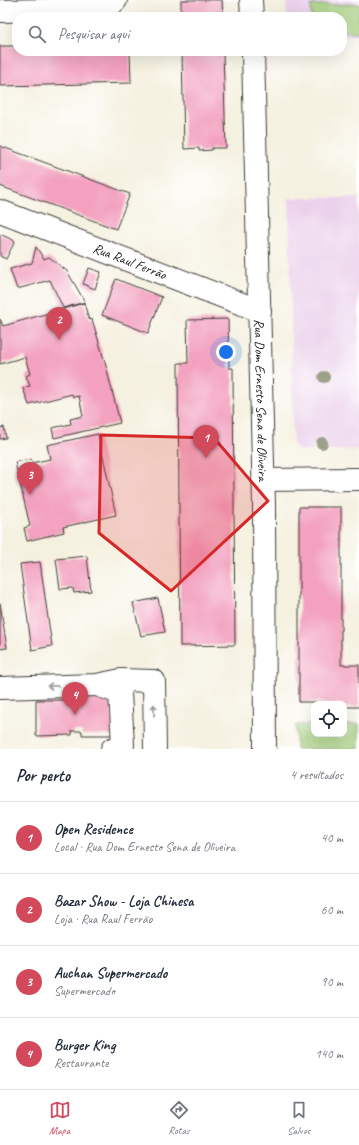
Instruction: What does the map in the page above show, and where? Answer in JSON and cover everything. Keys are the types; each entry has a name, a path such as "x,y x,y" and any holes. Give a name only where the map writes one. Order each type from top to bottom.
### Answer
{"street":[{"path":"0,11 107,9 116,0"},
{"path":"251,0 252,12"},
{"name":"Rua Dom Ernesto Sena de Oliveira","path":"253,56 263,480 265,749"},
{"name":"Rua Raul Ferrão","path":"0,211 260,311"},
{"path":"263,480 359,479"},
{"path":"0,688 97,685 121,680 154,681 155,749"},
{"path":"97,685 120,692 123,745 112,749"}],"highlighted area":[{"path":"101,435 214,438 268,501 171,591 99,533"}],"shaded area":[{"path":"286,0 359,0 359,36 347,36 347,12 287,12"},
{"path":"289,198 359,198 359,450 299,451 293,444"}],"green space":[{"path":"359,4 359,32 347,32 347,12 311,12 311,5"},
{"path":"359,724 359,749 296,749 296,725 311,725 311,737 347,737 347,725"}],"building":[{"path":"181,0 222,0 223,12 181,12"},
{"path":"0,46 12,46 12,56 130,56 131,83 0,86"},
{"path":"182,56 223,56 226,148 212,148 212,150 199,151 199,148 184,149"},
{"path":"0,146 130,194 116,229 0,186"},
{"path":"0,234 15,241 6,259 0,256"},
{"path":"36,247 44,259 49,257 67,271 85,302 63,308 50,280 17,289 10,269 32,263"},
{"path":"89,268 101,272 95,289 83,284"},
{"path":"116,279 162,297 148,333 102,315"},
{"path":"84,303 89,320 92,319 106,366 120,423 54,438 52,428 71,424 70,419 83,416 79,396 73,397 72,394 29,405 23,388 30,386 26,376 30,374 25,357 0,364 0,319 3,326"},
{"path":"228,319 229,368 233,368 235,645 180,646 178,363 188,363 187,320"},
{"path":"4,427 6,438 0,439 0,428"},
{"path":"98,434 116,515 63,527 64,532 27,541 24,528 30,526 15,462 31,459 32,463 50,459 47,445"},
{"path":"299,507 341,507 341,665 359,665 359,707 347,707 347,701 299,702"},
{"path":"87,556 91,591 74,593 73,588 60,589 56,559"},
{"path":"40,562 52,646 32,650 20,564"},
{"path":"158,598 165,632 141,636 133,603"},
{"path":"0,603 7,648 0,649"},
{"path":"68,692 110,692 114,735 82,735 82,731 72,731 72,735 36,736 36,700 68,700"}],"place":[{"name":"Bazar Show - Loja Chinesa","path":"59,340"},
{"name":"Open Residence","path":"206,458"},
{"name":"Auchan Supermercado","path":"30,495"},
{"name":"Burger King","path":"75,715"}]}
